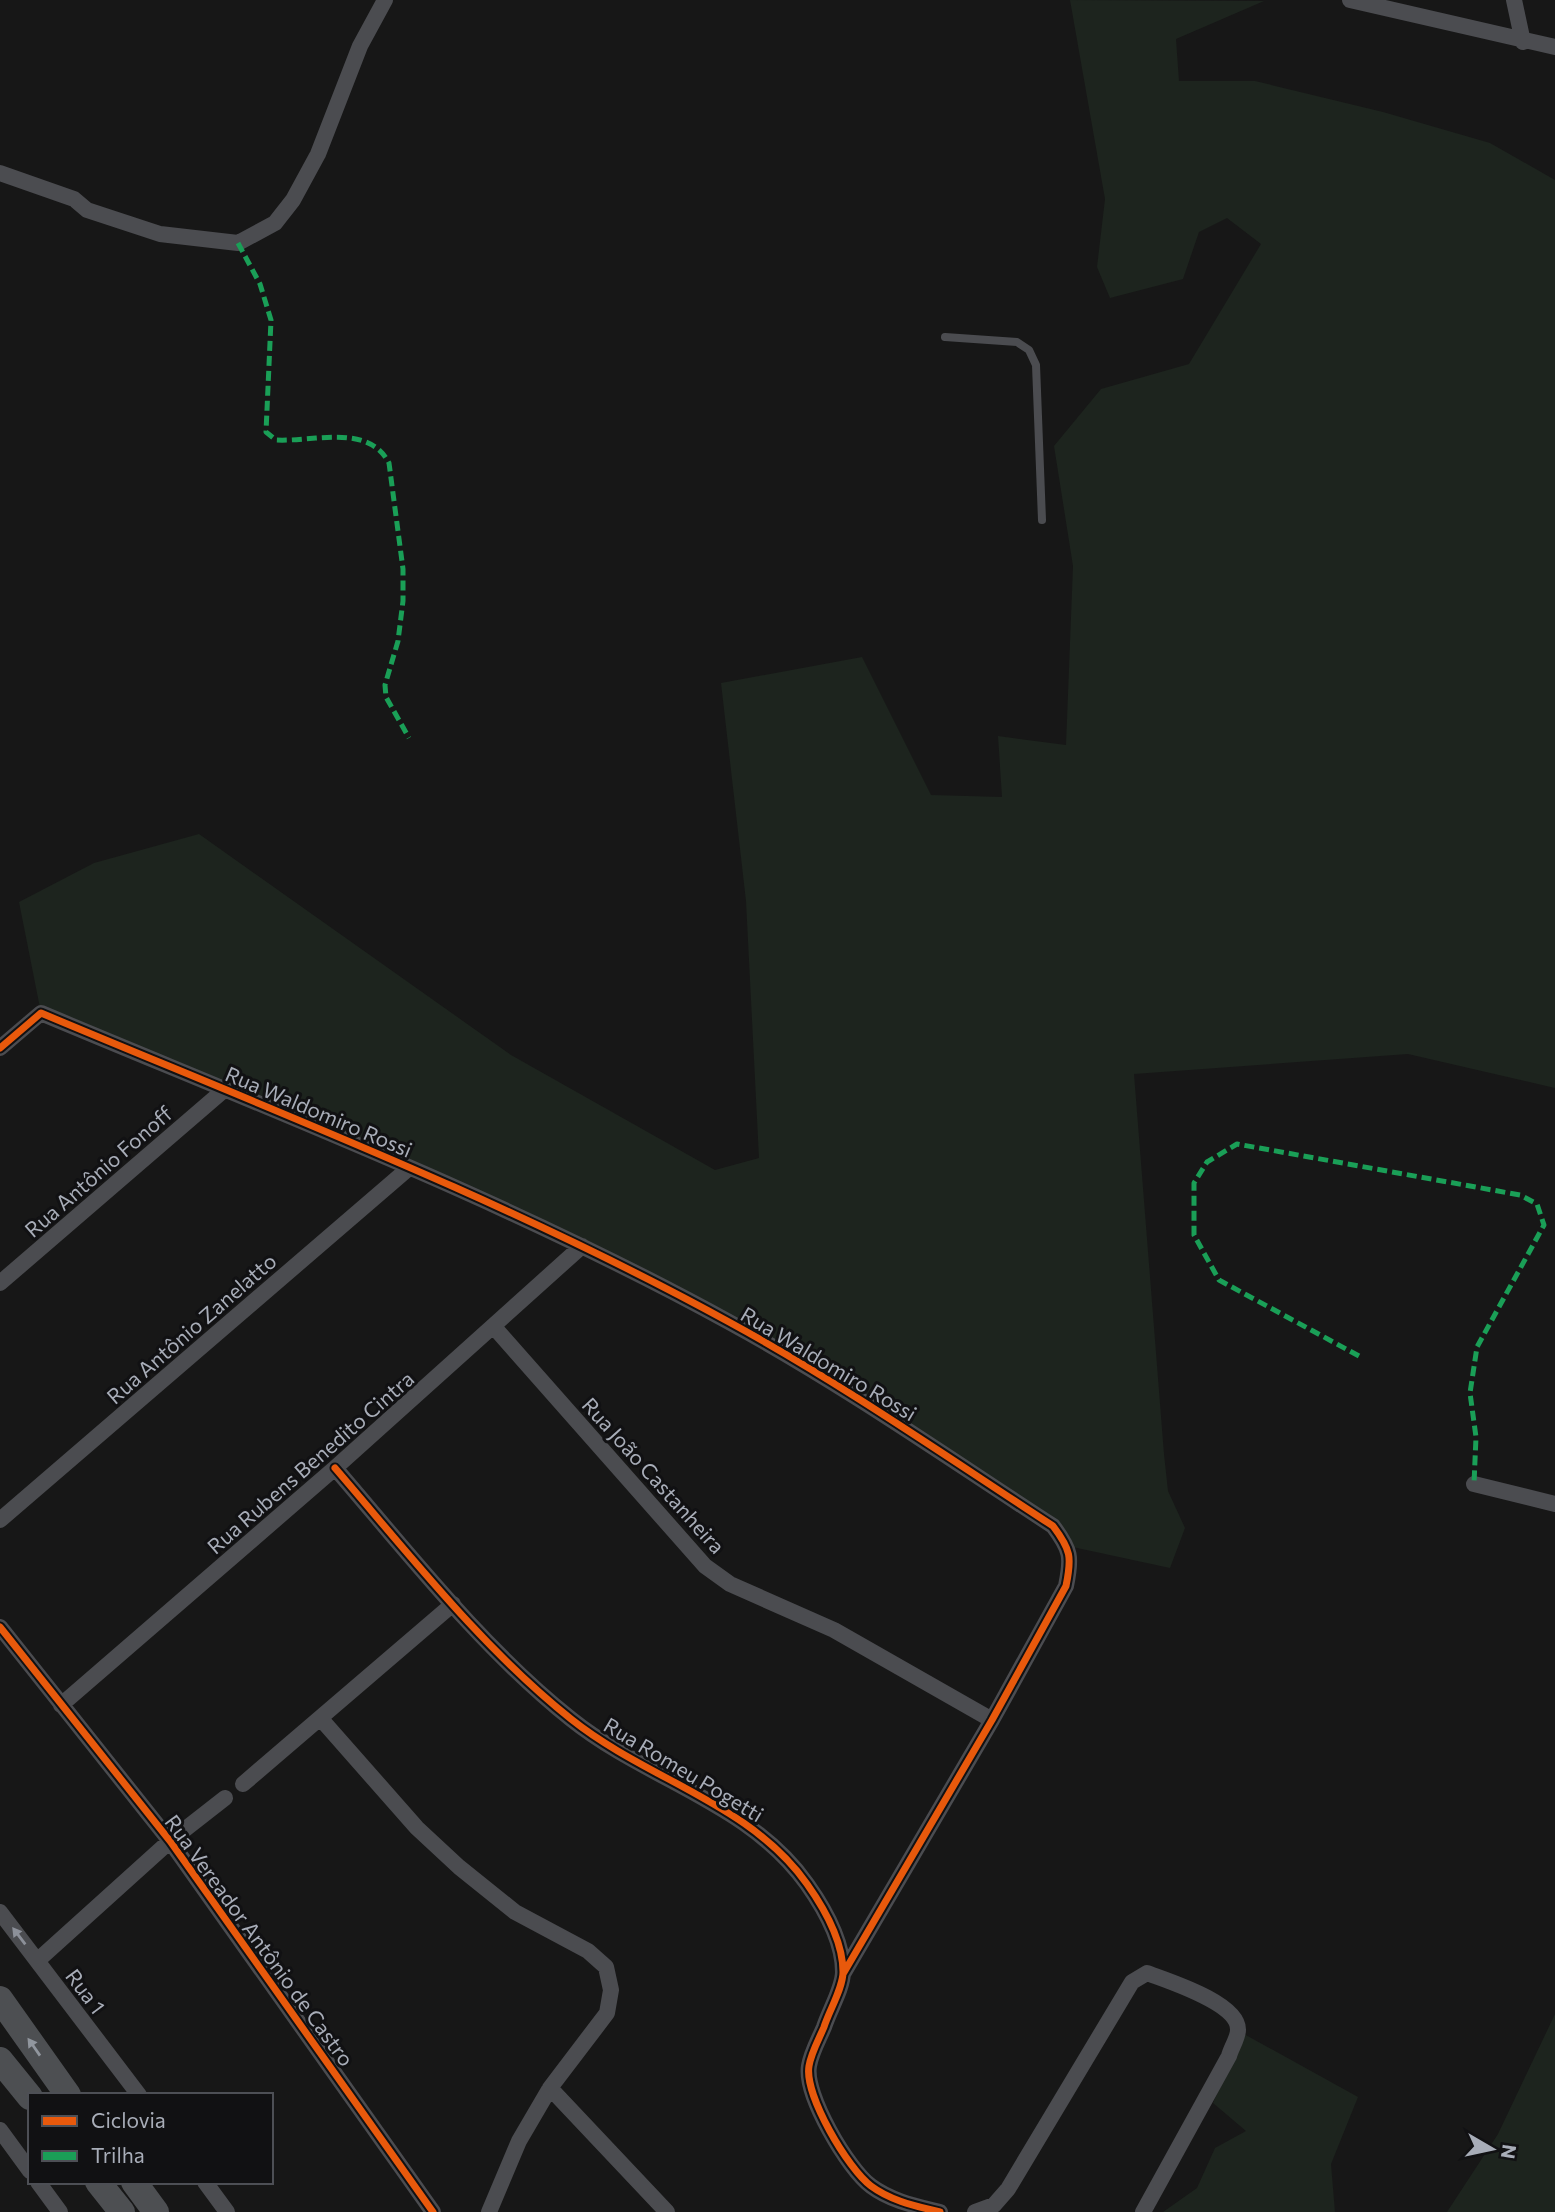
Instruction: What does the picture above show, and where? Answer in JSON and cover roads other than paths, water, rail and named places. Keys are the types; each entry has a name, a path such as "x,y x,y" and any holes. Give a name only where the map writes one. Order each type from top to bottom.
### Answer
{"main road":[{"path":"0,1999 67,2093"},
{"path":"0,2060 28,2095"},
{"path":"100,2184 122,2212"},
{"path":"135,2184 156,2212"}],"street":[{"path":"0,173 74,199 87,210 160,234 238,243 275,223 293,200 318,154 360,46 385,0"},
{"path":"1350,0 1522,42 1555,47"},
{"path":"1374,5 1395,0"},
{"path":"1514,0 1522,42"},
{"name":"Rua Waldomiro Rossi","path":"0,1048 41,1013 409,1168 582,1246 730,1323 913,1435 1053,1526 1068,1546 1070,1565 1066,1586 992,1720 843,1974"},
{"name":"Rua Antônio Fonoff","path":"0,1283 224,1090"},
{"name":"Rua Antônio Zanelatto","path":"0,1520 409,1168"},
{"name":"Rua Rubens Benedito Cintra","path":"61,1705 335,1468 582,1246"},
{"name":"Rua João Castanheira","path":"494,1327 705,1566 730,1584 834,1630 992,1720"},
{"name":"Rua Romeu Pogetti","path":"335,1468 453,1604 569,1718 617,1753 711,1801 782,1852 821,1908 838,1943 843,1974"},
{"path":"1474,1484 1555,1504"},
{"path":"243,1784 453,1604"},
{"name":"Rua Vereador Antônio de Castro","path":"0,1627 170,1841 433,2212"},
{"path":"321,1719 417,1828 459,1867 515,1912 588,1951 606,1967 611,1990 607,2013 550,2088 519,2141 489,2212"},
{"path":"37,1961 170,1841 225,1798"},
{"name":"Rua 1","path":"0,1912 137,2093"},
{"path":"975,2212 994,2205 1008,2189 1132,1982 1147,1973 1217,2003 1235,2018 1238,2030 1229,2056 1143,2212"},
{"path":"843,1974 809,2067 810,2087 848,2160 869,2185 895,2200 940,2212"},
{"path":"550,2088 667,2212"},
{"path":"0,2130 28,2168"},
{"path":"39,2184 60,2212"},
{"path":"206,2184 227,2212"}],"lane":[{"path":"945,337 1017,342 1029,350 1037,365 1042,520"}]}
